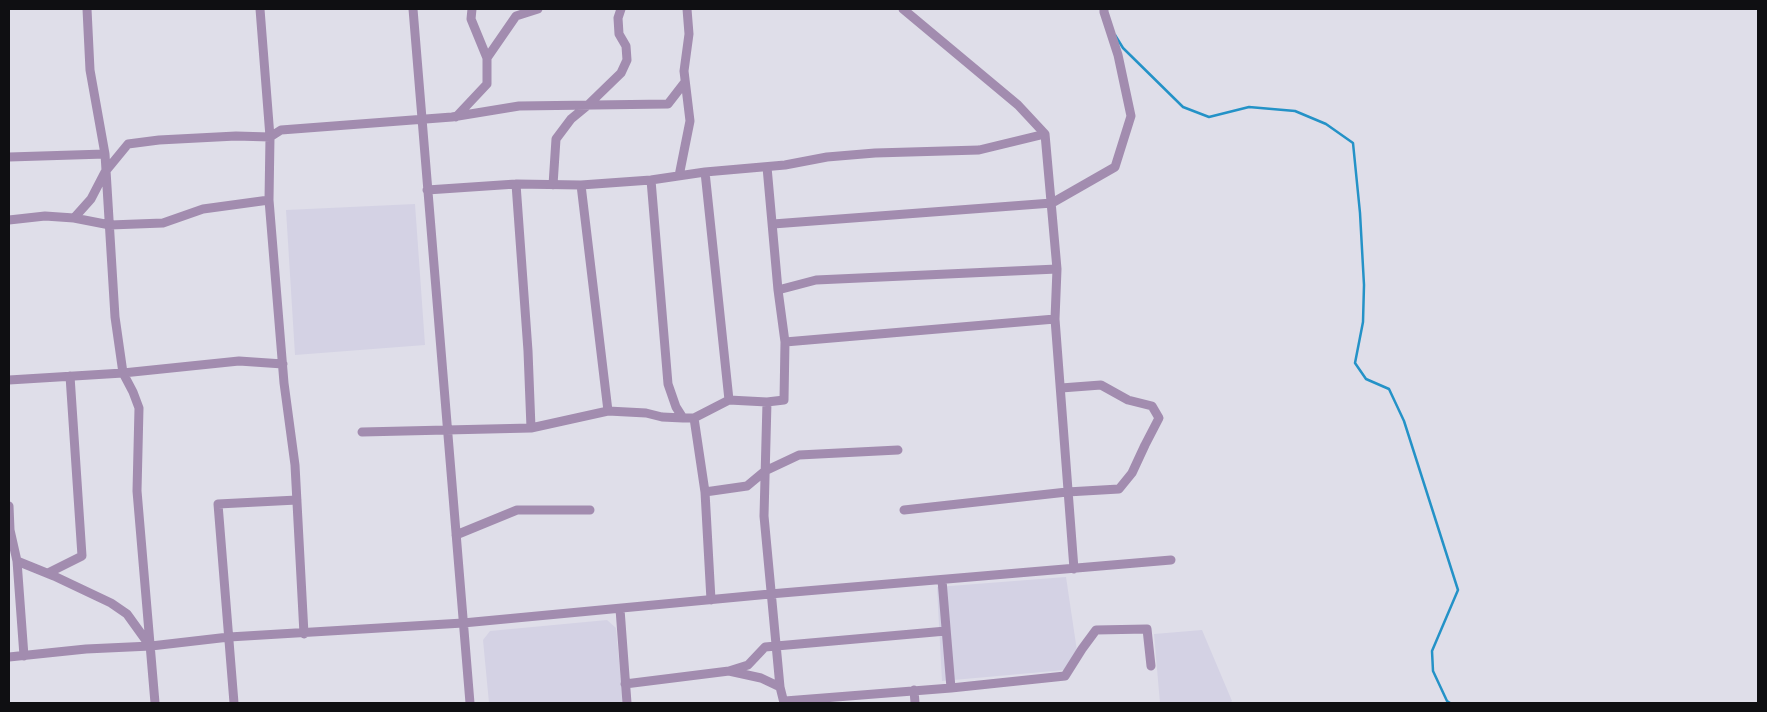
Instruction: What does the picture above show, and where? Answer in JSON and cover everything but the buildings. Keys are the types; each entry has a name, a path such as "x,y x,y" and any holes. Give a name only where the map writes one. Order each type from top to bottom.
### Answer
{"street":[{"path":"87,9 90,70 105,154 115,317 123,373 139,408 137,491 155,703"},
{"path":"260,9 270,137 269,200 283,364 295,465 304,634"},
{"path":"412,9 470,703"},
{"path":"455,117 488,84 487,58 471,19 472,9"},
{"path":"487,58 516,16 538,9"},
{"path":"553,185 556,140 571,119 621,73 627,60 626,46 619,34 618,18 620,9"},
{"path":"678,176 690,121 684,72 689,34 687,9"},
{"path":"903,9 1018,105 1045,134 1057,269 1056,319 1074,569"},
{"path":"773,224 1052,203 1115,167 1130,116 1118,54 1104,9"},
{"path":"74,218 91,199 105,172 128,144 192,138 270,137 281,130 455,117 519,106 668,104 685,82"},
{"path":"428,190 516,184 581,185 651,180 704,172 784,165 827,157 875,153 980,150 1045,134"},
{"path":"9,157 105,154"},
{"path":"362,432 531,428 608,411 694,418 729,400 767,402 784,400 785,342 778,290 767,167"},
{"path":"704,172 729,400"},
{"path":"651,180 668,384 676,407 683,418"},
{"path":"516,184 528,351 531,428"},
{"path":"581,185 608,411"},
{"path":"9,220 45,216 74,218 110,225 163,223 203,208 269,200"},
{"path":"778,290 816,280 1057,269"},
{"path":"785,342 1056,319"},
{"path":"9,380 123,373 239,361 283,364"},
{"path":"48,574 82,556 70,376"},
{"path":"904,510 1067,492 1119,489 1132,474 1159,418 1152,406 1128,400 1101,385 1061,388"},
{"path":"767,402 764,516 770,594 777,645 780,687 784,702 1065,676 1096,630 1147,629 1151,666"},
{"path":"694,418 705,492 710,600"},
{"path":"705,492 747,486 765,471 799,455 898,450"},
{"path":"234,703 218,504 297,500"},
{"path":"9,506 10,530 17,561 24,656"},
{"path":"456,535 517,510 590,510"},
{"path":"9,658 86,649 150,646 229,637 463,623 770,594 1171,560"},
{"path":"17,561 111,603 127,614 150,646"},
{"path":"942,580 951,688"},
{"path":"620,609 627,703"},
{"path":"625,684 729,671 748,665 765,647 777,645 946,631"},
{"path":"729,671 761,678 780,687"},
{"path":"914,690 915,703"}],"shaded area":[{"path":"415,204 425,345 295,355 286,210"},
{"path":"1066,577 1077,651 1065,670 942,681 937,587"},
{"path":"607,620 616,628 623,703 489,703 483,640 490,631"},
{"path":"1202,630 1232,701 1230,703 1160,703 1154,634"}],"waterway":[{"path":"1115,35 1123,48 1183,107 1209,117 1249,107 1295,111 1326,124 1353,143 1360,213 1364,285 1363,322 1355,363 1366,379 1389,389 1404,421 1458,590 1432,651 1433,671 1447,701 1450,703"}]}
